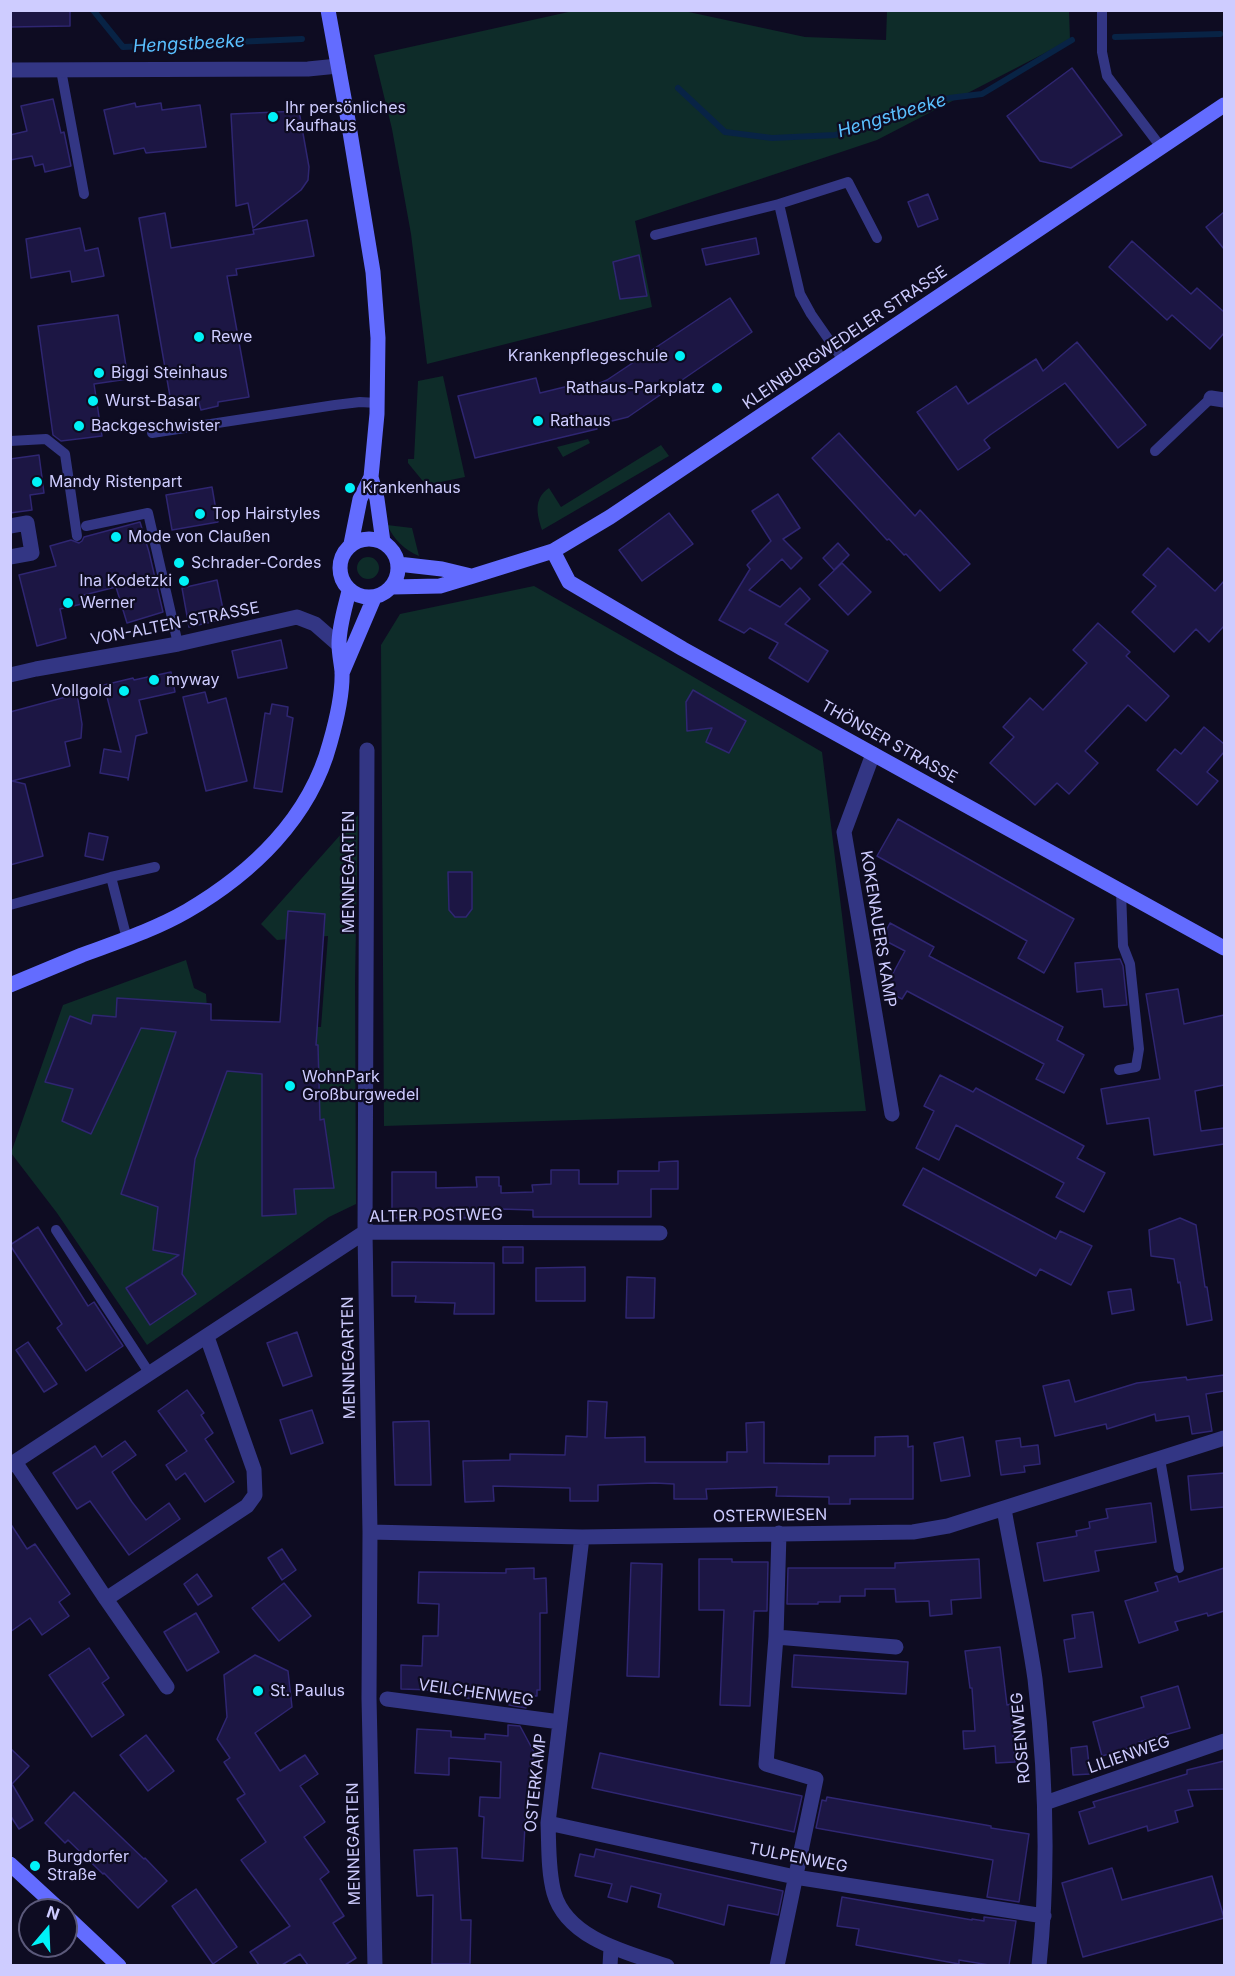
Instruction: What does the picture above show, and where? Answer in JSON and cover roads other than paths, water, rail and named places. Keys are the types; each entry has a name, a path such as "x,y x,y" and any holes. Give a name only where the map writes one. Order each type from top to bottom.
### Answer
{"street":[{"path":"328,10 373,272 378,338 377,403 371,477 377,499 383,542"},
{"path":"10,70 308,69 338,66"},
{"name":"KLEINBURGWEDELER STRASSE","path":"392,587 440,586 553,551 610,517 1224,105"},
{"path":"351,544 360,499 371,477"},
{"path":"10,526 27,523 32,553 10,557"},
{"path":"367,539 383,542 390,548 398,564 396,580 392,587 374,598 365,598 349,591 340,576 339,567 345,550 351,544 367,539"},
{"name":"THÖNSER STRASSE","path":"553,551 569,582 683,649 1224,948"},
{"path":"398,564 442,569 473,576"},
{"path":"10,985 127,939 186,912 252,865 283,833 313,786 330,745 342,673 339,645 341,621 349,591"},
{"path":"342,673 374,598"},
{"name":"VON-ALTEN-STRASSE","path":"10,675 178,644 297,617 315,624 339,645"},
{"name":"MENNEGARTEN","path":"367,750 365,1232 370,1532 369,1698 375,1965"},
{"name":"KOKENAUERS KAMP","path":"873,754 844,832 892,1114"},
{"name":"ALTER POSTWEG","path":"167,1687 13,1464 365,1232 660,1233"},
{"path":"106,1599 247,1506 255,1495 254,1470 207,1337"},
{"name":"OSTERWIESEN","path":"370,1532 582,1537 913,1532 948,1526 1224,1438"},
{"name":"ROSENWEG","path":"1004,1509 1035,1679 1045,1803 1044,1916 1039,1965"},
{"path":"777,1965 816,1779 766,1764 776,1638 779,1533"},
{"name":"OSTERKAMP","path":"582,1537 548,1823 554,1894 575,1926 611,1948 668,1965"},
{"path":"776,1638 896,1647"},
{"name":"VEILCHENWEG","path":"387,1699 560,1722"},
{"name":"LILIENWEG","path":"1045,1803 1224,1741"},
{"name":"TULPENWEG","path":"548,1823 795,1877 1044,1916"},
{"path":"10,1864 47,1898"},
{"path":"78,1927 119,1965"},
{"path":"610,1965 611,1948"}],"lane":[{"path":"1102,10 1102,52 1107,76 1161,147"},
{"path":"61,70 84,194"},
{"path":"655,236 779,204 848,182 877,238"},
{"path":"779,204 800,294 843,360"},
{"path":"1155,451 1218,399"},
{"path":"152,434 335,405 360,402 377,403"},
{"path":"10,441 46,439 65,454 77,536"},
{"path":"86,526 148,513 178,644"},
{"path":"10,905 155,867"},
{"path":"111,877 127,939"},
{"path":"1119,1070 1136,1067 1139,1049 1130,964 1123,946 1121,891"},
{"path":"56,1230 150,1374"},
{"path":"1160,1459 1179,1568"}],"waterway":[{"name":"Hengstbeeke","path":"93,10 123,47 302,39"},
{"name":"Hengstbeeke","path":"1115,37 1220,34"},
{"name":"Hengstbeeke","path":"678,88 725,132 772,138 835,135 949,98 982,94 1072,40"}],"place":[{"name":"Ihr persönliches Kaufhaus","path":"273,117"},
{"name":"Rewe","path":"199,337"},
{"name":"Krankenpflegeschule","path":"680,356"},
{"name":"Biggi Steinhaus","path":"99,373"},
{"name":"Rathaus-Parkplatz","path":"717,388"},
{"name":"Wurst-Basar","path":"93,401"},
{"name":"Rathaus","path":"538,421"},
{"name":"Backgeschwister","path":"79,426"},
{"name":"Mandy Ristenpart","path":"37,482"},
{"name":"Krankenhaus","path":"350,488"},
{"name":"Top Hairstyles","path":"200,514"},
{"name":"Mode von Claußen","path":"116,537"},
{"name":"Schrader-Cordes","path":"179,563"},
{"name":"Ina Kodetzki","path":"184,581"},
{"name":"Werner","path":"68,603"},
{"name":"myway","path":"154,680"},
{"name":"Vollgold","path":"124,691"},
{"name":"WohnPark Großburgwedel","path":"290,1086"},
{"name":"St. Paulus","path":"258,1691"},
{"name":"Burgdorfer Straße","path":"35,1866"}]}
